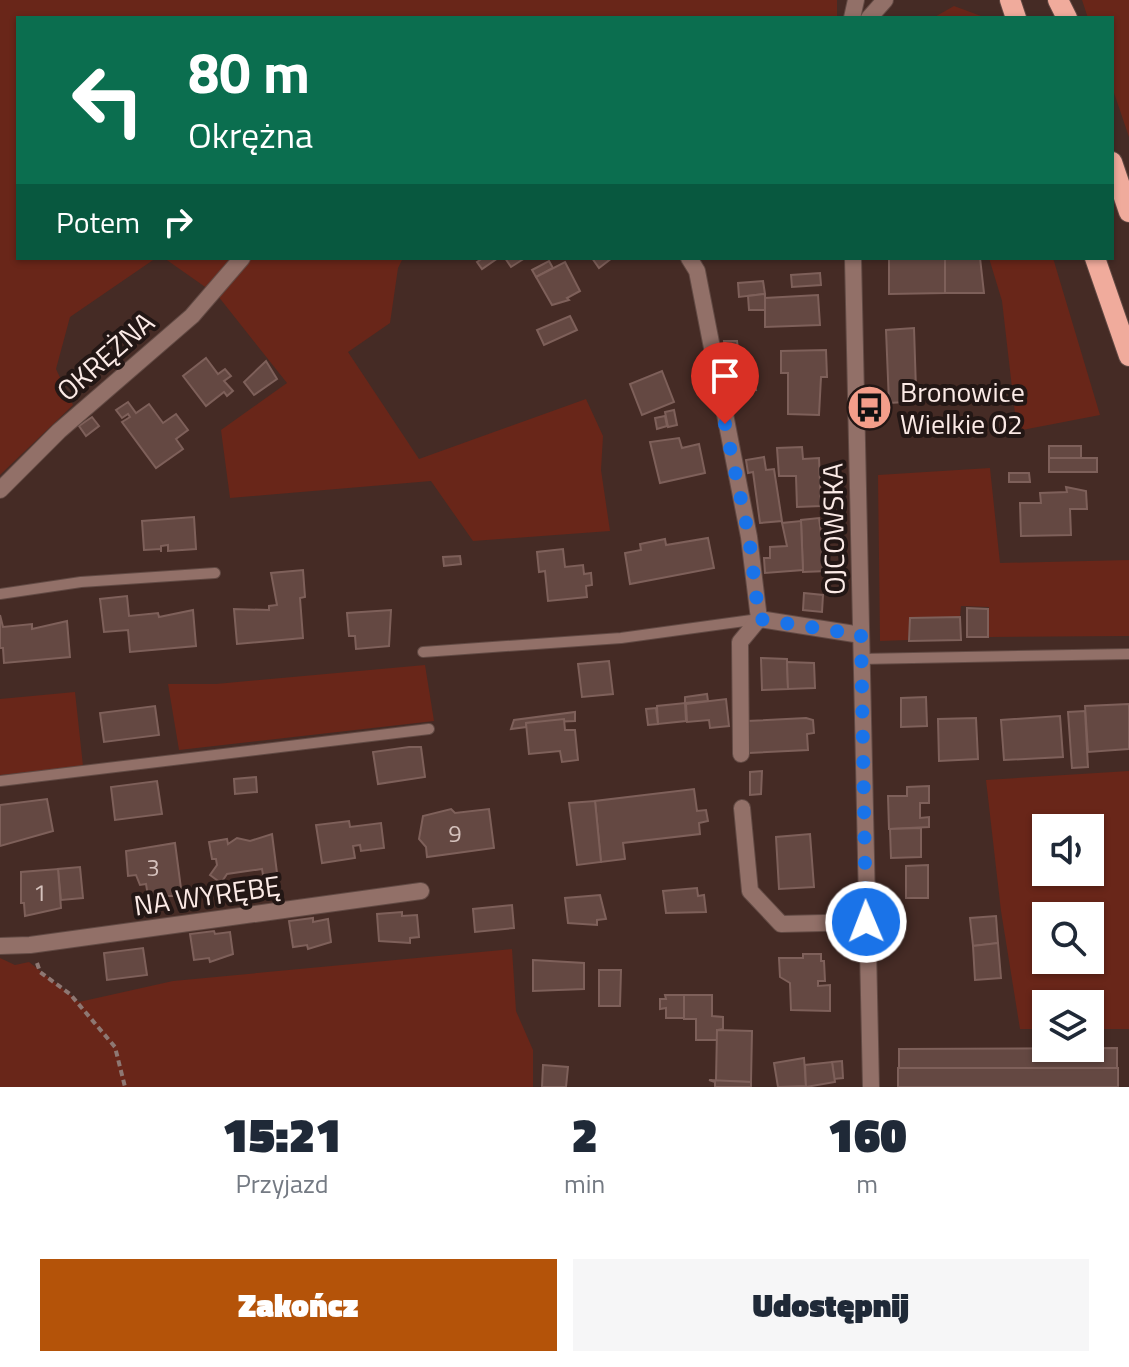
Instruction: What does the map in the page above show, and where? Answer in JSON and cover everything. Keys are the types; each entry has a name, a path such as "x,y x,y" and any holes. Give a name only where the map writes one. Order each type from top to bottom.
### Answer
{"main road":[{"path":"1114,168 1129,212"},
{"path":"1096,260 1129,356"}],"street":[{"path":"871,16 885,0"},
{"name":"OKRĘŻNA","path":"0,490 59,431 192,316 240,260"},
{"path":"690,260 697,271 749,537 759,619 740,642 741,754"},
{"name":"OJCOWSKA","path":"853,260 871,1087"},
{"path":"759,619 861,635"},
{"path":"742,808 750,891 781,924 866,922"},
{"name":"NA WYRĘBĘ","path":"0,946 30,945 421,891"}],"lane":[{"path":"0,594 81,582 215,573"},
{"path":"423,652 621,638 759,619"},
{"path":"860,659 1129,654"},
{"path":"0,781 429,729"}],"path":[{"path":"30,945 40,972 70,994 115,1047 125,1087"}],"shaded area":[{"path":"0,0 837,0 837,16 16,16 16,260 153,260 70,317 56,369 73,405 0,475"},
{"path":"1082,0 1129,0 1129,137 1114,93 1114,16 1087,16"},
{"path":"954,6 981,16 936,16"},
{"path":"167,260 402,260 398,268 390,323 348,352 419,459 586,399 603,436 601,470 610,531 473,541 431,481 230,498 221,430 287,383 218,296"},
{"path":"990,260 1054,260 1100,415 1017,431 1002,301"},
{"path":"990,468 1000,563 1129,560 1129,636 989,637 989,607 961,606 960,617 911,618 908,640 880,641 878,475"},
{"path":"425,665 434,721 179,750 168,684 216,684"},
{"path":"75,692 83,766 0,775 0,699"},
{"path":"1129,771 1129,1029 1104,1029 1104,990 1032,990 1032,1029 1020,1029 1001,911 986,780"},
{"path":"512,949 516,1011 533,1050 533,1087 0,1087 0,958 15,965 29,962 79,1002 173,981"}],"building":[{"path":"480,260 495,260 482,269 477,262"},
{"path":"506,260 522,260 511,267"},
{"path":"593,260 609,260 599,268"},
{"path":"889,260 945,260 945,293 889,294"},
{"path":"945,260 980,260 984,293 945,293"},
{"path":"549,261 553,268 536,277 532,270"},
{"path":"565,262 580,291 567,298 569,300 552,305 536,277"},
{"path":"820,273 821,285 792,287 791,275"},
{"path":"763,281 765,294 739,297 738,283"},
{"path":"765,294 765,310 749,310 748,296"},
{"path":"818,295 820,325 765,327 765,298"},
{"path":"570,316 577,330 544,345 537,330"},
{"path":"914,328 916,390 922,390 922,401 889,403 886,330"},
{"path":"724,341 737,341 738,349 725,351"},
{"path":"826,350 827,377 821,377 819,415 788,414 788,373 781,373 781,351"},
{"path":"206,358 218,374 225,369 231,376 224,381 233,391 227,396 224,392 206,406 183,376"},
{"path":"266,361 277,379 254,395 244,382"},
{"path":"749,362 756,390 732,392 727,364"},
{"path":"662,371 674,402 642,415 630,384"},
{"path":"128,402 136,413 149,404 163,423 176,414 188,430 176,439 183,449 156,468 122,422 130,417 128,414 122,418 116,410"},
{"path":"674,410 677,425 668,427 665,412"},
{"path":"665,416 667,426 657,429 655,418"},
{"path":"92,417 99,426 86,436 79,426"},
{"path":"679,438 682,448 699,444 705,473 660,483 650,442"},
{"path":"1049,446 1081,446 1081,458 1049,458"},
{"path":"802,447 803,459 819,458 821,506 797,507 796,476 779,476 777,448"},
{"path":"764,457 766,470 774,469 782,521 760,523 753,472 748,473 746,460"},
{"path":"1049,458 1097,458 1097,472 1049,472"},
{"path":"1009,473 1029,473 1030,482 1009,482"},
{"path":"1066,487 1086,491 1087,509 1070,509 1071,535 1021,536 1020,503 1041,503 1040,493 1067,492"},
{"path":"194,517 196,549 168,551 168,545 161,546 161,549 144,550 142,521"},
{"path":"819,518 821,533 827,533 828,571 803,572 801,520"},
{"path":"801,521 803,570 765,573 764,558 770,558 770,547 787,546 782,523"},
{"path":"708,538 714,568 630,584 625,553 641,550 640,544 665,539 666,545"},
{"path":"563,549 565,567 583,565 584,574 591,573 592,585 586,586 587,597 548,601 545,571 539,572 537,552"},
{"path":"460,556 461,564 444,566 443,557"},
{"path":"303,570 305,597 300,598 303,638 237,644 234,609 269,610 269,606 277,605 271,573"},
{"path":"804,593 823,595 822,612 803,610"},
{"path":"127,596 129,616 158,613 159,617 193,610 196,646 130,652 128,630 104,632 100,599"},
{"path":"967,608 988,609 988,637 967,637"},
{"path":"391,610 389,646 356,649 355,636 349,636 347,613"},
{"path":"0,615 3,627 32,624 32,629 67,621 70,657 4,663 3,648 0,648"},
{"path":"960,617 961,640 909,641 910,618"},
{"path":"761,658 787,659 788,689 762,690"},
{"path":"609,661 613,694 582,697 578,664"},
{"path":"787,662 814,663 815,688 788,689"},
{"path":"707,694 708,701 685,703 685,697"},
{"path":"926,697 927,726 901,727 901,698"},
{"path":"726,699 729,726 710,728 709,720 687,722 686,704"},
{"path":"685,703 686,721 658,724 657,706"},
{"path":"1129,704 1129,749 1088,752 1085,706"},
{"path":"155,706 159,735 104,742 100,713"},
{"path":"656,708 658,724 648,725 646,709"},
{"path":"1085,711 1088,767 1072,768 1068,712"},
{"path":"575,712 575,721 526,723 526,727 511,729 514,720"},
{"path":"1060,716 1063,757 1004,760 1001,720"},
{"path":"976,718 978,759 939,761 938,719"},
{"path":"564,719 565,730 575,730 578,760 562,762 560,751 529,754 526,723"},
{"path":"813,720 814,733 807,734 808,750 749,753 747,721"},
{"path":"421,747 425,777 378,784 373,752"},
{"path":"762,771 761,794 750,795 750,772"},
{"path":"256,777 257,792 235,794 234,779"},
{"path":"157,781 162,814 115,820 111,787"},
{"path":"929,786 929,803 920,803 920,818 929,817 929,827 889,829 888,796 907,796 907,787"},
{"path":"694,789 697,811 706,810 708,821 699,823 700,834 623,843 625,859 601,862 595,801"},
{"path":"47,799 53,831 0,846 0,805"},
{"path":"595,801 601,862 577,865 569,803"},
{"path":"451,809 455,813 489,809 494,848 427,857 426,847 419,839 423,816"},
{"path":"349,821 350,827 381,823 384,848 361,851 360,845 353,846 355,858 322,863 316,825"},
{"path":"921,828 921,857 891,858 890,829"},
{"path":"272,834 277,873 263,875 262,869 227,874 221,883 210,875 217,865 216,859 212,859 209,842 227,839 228,844 237,838 250,841"},
{"path":"810,834 814,887 779,889 776,837"},
{"path":"175,843 182,896 148,896 146,884 140,885 136,875 128,876 126,851"},
{"path":"928,865 928,898 906,898 906,866"},
{"path":"80,867 83,898 61,900 58,869"},
{"path":"58,869 61,908 25,916 24,903 21,903 21,872"},
{"path":"697,888 698,896 704,895 706,912 666,913 663,891"},
{"path":"600,895 606,919 597,920 597,925 568,923 565,898"},
{"path":"512,905 514,928 475,932 473,909"},
{"path":"402,912 402,916 417,915 419,937 410,938 410,943 379,941 377,914"},
{"path":"996,916 998,943 973,946 970,918"},
{"path":"313,918 313,922 328,919 331,942 308,949 307,945 293,947 289,921"},
{"path":"214,931 215,934 230,932 233,954 210,962 209,958 194,960 190,934"},
{"path":"998,943 1001,978 975,980 973,946"},
{"path":"143,948 147,975 107,980 104,953"},
{"path":"803,954 821,954 825,981 818,981 818,986 830,985 830,1011 791,1010 790,983 780,977 779,958 803,958"},
{"path":"533,960 584,963 584,989 533,991"},
{"path":"599,970 621,970 620,1006 599,1006"},
{"path":"665,995 684,995 685,1018 666,1018 666,1008 660,1009 660,999 666,999"},
{"path":"684,995 712,995 712,1016 723,1017 723,1029 717,1030 717,1040 696,1040 696,1019 684,1019"},
{"path":"717,1030 752,1031 751,1082 716,1081"},
{"path":"1032,1048 1032,1062 1104,1062 1104,1048 1117,1048 1117,1068 899,1068 899,1049"},
{"path":"804,1058 806,1086 778,1087 774,1063"},
{"path":"842,1061 843,1078 834,1079 832,1062"},
{"path":"832,1062 835,1082 806,1087 805,1065"},
{"path":"543,1065 568,1067 566,1087 542,1087"},
{"path":"898,1068 1118,1068 1118,1087 898,1087"},
{"path":"709,1080 751,1082 751,1087 715,1087 715,1082"}],"place":[{"name":"Bronowice Wielkie 02","path":"869,407"}],"route":[{"path":"725,424 749,537 759,619 861,635 866,922"}]}
